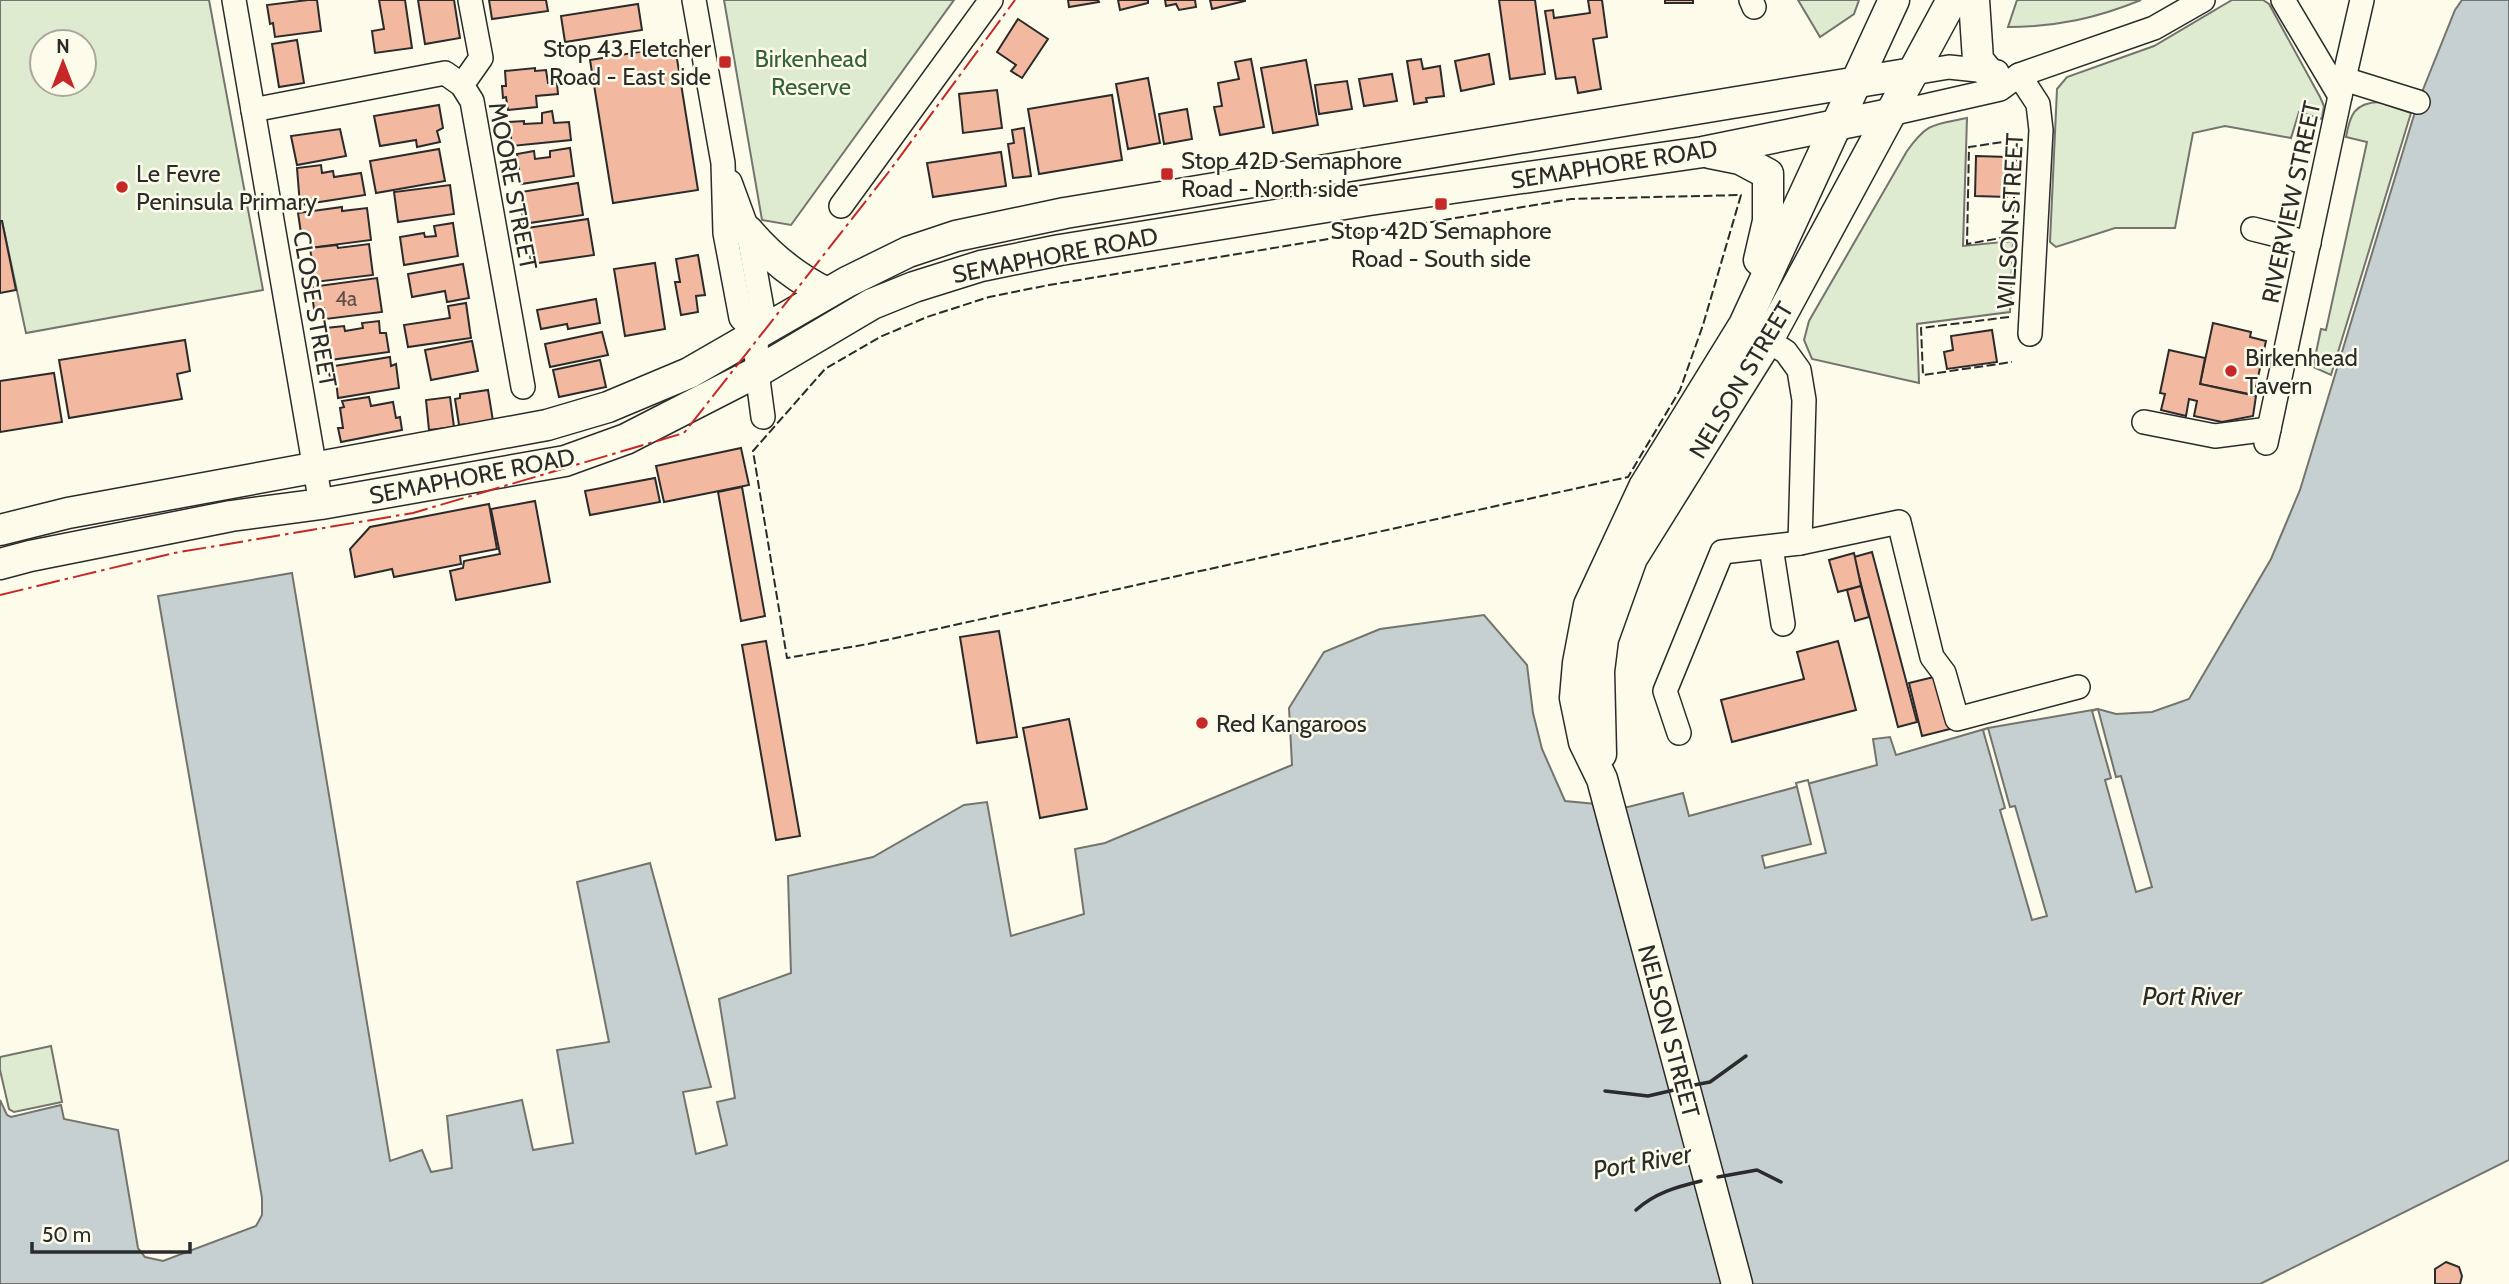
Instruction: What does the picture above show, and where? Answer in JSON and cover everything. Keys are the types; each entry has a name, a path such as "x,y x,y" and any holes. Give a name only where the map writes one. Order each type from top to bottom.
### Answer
{"main road":[{"name":"NELSON STREET","path":"1756,333 1835,125 1894,0"},
{"name":"NELSON STREET","path":"1737,1284 1602,779 1599,671 1602,639 1632,558 1756,333 1890,114 1952,0"},
{"path":"1973,0 1978,60 1987,71"},
{"name":"SEMAPHORE ROAD","path":"0,530 68,513 547,425 608,407 689,373 827,293 908,252 956,236 1051,216 1913,73"},
{"name":"SEMAPHORE ROAD","path":"0,564 231,516 565,461 626,439 757,372 872,304 981,265 1369,200 1703,152 1890,114"},
{"path":"1703,152 1740,159 1768,173 1768,220 1756,333"},
{"path":"748,231 763,249 803,282 827,293"}],"street":[{"name":"CLOSE STREET","path":"234,0 321,503"},
{"path":"462,85 481,58 470,0"},
{"path":"694,0 723,163 724,233 741,318 756,333"},
{"path":"841,206 991,0"},
{"name":"SEMAPHORE ROAD","path":"1890,114 2000,89 2020,75 2154,28 2203,0"},
{"name":"RIVERVIEW STREET","path":"2144,422 2215,436 2268,436 2342,88 2283,0"},
{"path":"2362,0 2342,88 2418,102"},
{"name":"SEMAPHORE ROAD","path":"1913,73 1949,67 2020,75"},
{"name":"MOORE STREET","path":"253,110 445,73 462,85 472,101 523,387"},
{"name":"WILSON STREET","path":"2020,75 2038,104 2041,130 2030,334"},
{"path":"723,163 748,231 763,314 756,333 757,372 763,417"},
{"path":"2253,229 2309,243"},
{"path":"1756,333 1786,352 1799,370 1804,400 1800,543"},
{"path":"1679,733 1665,691 1722,552 1800,543 1899,522 1932,657 1944,673 1956,719 2078,687"},
{"path":"1771,547 1783,624"}],"green space":[{"path":"0,0 209,0 263,290 26,333 2,221"},
{"name":"Birkenhead Reserve","path":"724,0 954,0 791,225 762,220"},
{"path":"1798,0 1859,0 1854,14 1820,37"},
{"path":"2017,0 2141,0 2076,20 2008,27"},
{"path":"2232,0 2263,0 2269,4 2320,97 2324,106 2322,119 2299,112 2291,138 2225,126 2193,133 2175,228 2115,228 2056,247 2050,242 2057,89 2067,77 2154,46"},
{"path":"2379,102 2411,113 2331,375 2313,367 2321,329 2326,330 2367,142 2346,137 2349,122 2355,112 2364,105"},
{"path":"1967,118 1963,246 2013,241 2010,312 1917,324 1919,383 1812,359 1804,340 1809,321 1907,151 1920,135 1932,126"},
{"path":"51,1046 62,1102 14,1112 9,1109 0,1070 0,1057"}],"water":[{"name":"Port River","path":"2462,0 2509,0 2509,1160 2260,1284 0,1284 0,1100 7,1115 11,1117 61,1105 64,1119 118,1130 138,1248 145,1257 163,1261 256,1226 262,1215 262,1198 158,596 292,573 390,1161 422,1150 431,1172 452,1168 447,1116 522,1100 533,1150 573,1143 557,1050 609,1042 577,882 650,863 711,1087 683,1092 696,1154 727,1145 717,1102 735,1098 719,999 791,973 788,876 873,857 964,805 987,802 1011,936 1084,914 1075,849 1105,843 1292,765 1289,708 1324,652 1380,629 1484,615 1527,665 1533,713 1542,749 1565,801 1628,807 1683,793 1689,816 1877,765 1873,739 1890,737 1896,755 1988,728 2098,709 2116,714 2152,712 2189,699 2271,559 2300,490 2418,102 2455,10"}],"pier":[{"path":"2098,709 2116,777 2121,776 2152,887 2136,892 2105,780 2111,778 2092,711"},
{"path":"1988,728 2010,807 2015,806 2047,916 2032,920 2000,810 2005,808 1983,730"},
{"path":"1808,780 1826,853 1765,868 1762,856 1811,844 1796,783"}],"building":[{"path":"317,0 321,31 275,37 267,5"},
{"path":"379,0 405,0 412,48 375,53 372,31 384,29"},
{"path":"418,0 454,0 460,38 425,44"},
{"path":"489,0 546,0 548,11 492,19"},
{"path":"1068,0 1098,0 1099,2 1069,7"},
{"path":"1118,0 1148,0 1148,3 1120,10"},
{"path":"1165,0 1195,0 1196,7 1179,10 1176,4 1166,6"},
{"path":"1210,0 1245,0 1245,1 1212,9"},
{"path":"1499,0 1535,0 1545,74 1510,79"},
{"path":"1588,0 1602,0 1607,37 1593,39 1601,89 1578,93 1575,77 1556,79 1545,11 1553,10 1554,18 1590,13"},
{"path":"1665,0 1693,0 1693,3 1665,3"},
{"path":"638,4 642,30 565,42 561,16"},
{"path":"1018,19 1048,39 1022,78 1011,71 1016,65 997,52"},
{"path":"297,40 304,83 279,87 272,44"},
{"path":"675,46 698,190 613,203 590,60"},
{"path":"1489,54 1494,84 1461,91 1455,61"},
{"path":"1251,59 1264,127 1220,135 1214,107 1222,106 1218,83 1239,79 1235,62"},
{"path":"1421,59 1423,69 1440,66 1444,96 1426,98 1427,102 1414,104 1407,61"},
{"path":"1306,60 1318,125 1273,133 1261,68"},
{"path":"535,68 535,71 546,70 548,83 557,83 558,94 536,96 537,107 508,110 502,86 506,86 505,71"},
{"path":"1392,74 1397,101 1364,106 1359,79"},
{"path":"1148,78 1160,143 1128,149 1116,84"},
{"path":"1347,81 1352,109 1319,114 1315,85"},
{"path":"997,90 1002,128 963,133 959,94"},
{"path":"1112,95 1122,160 1039,174 1028,109"},
{"path":"439,105 443,128 437,131 440,142 417,147 416,140 380,146 374,116"},
{"path":"1187,109 1192,139 1164,144 1159,114"},
{"path":"552,111 554,123 569,122 571,140 512,146 509,122 542,123 542,113"},
{"path":"1024,128 1031,176 1013,178 1008,144 1014,143 1012,130"},
{"path":"340,129 346,156 297,165 291,136"},
{"path":"570,148 574,176 521,184 517,154 534,151 535,159 550,157 550,151"},
{"path":"439,149 445,181 376,193 370,161"},
{"path":"1001,152 1006,186 933,197 927,163"},
{"path":"1976,156 2007,157 2007,197 1975,196"},
{"path":"321,165 322,173 333,171 334,177 361,173 365,195 300,205 297,168"},
{"path":"578,183 583,215 523,224 521,192"},
{"path":"450,185 454,214 398,222 394,192"},
{"path":"342,207 342,211 367,208 371,240 310,248 308,232 301,233 298,213"},
{"path":"588,219 594,255 531,264 530,254 526,255 525,247 529,247 527,228"},
{"path":"0,221 16,290 0,293"},
{"path":"453,223 458,256 404,265 400,237 424,233 425,237 436,236 434,226"},
{"path":"369,244 373,275 315,282 310,248"},
{"path":"698,255 705,295 696,296 698,312 681,315 675,282 680,282 676,259"},
{"path":"655,263 665,329 625,336 614,269"},
{"path":"463,264 469,298 447,302 445,291 412,297 408,274"},
{"path":"377,278 382,312 326,319 324,308 314,309 311,287"},
{"path":"596,299 600,323 568,329 567,324 541,329 537,310"},
{"path":"466,303 471,338 408,347 404,325 450,318 448,306"},
{"path":"379,321 380,333 386,333 389,352 330,360 326,328 344,326 345,331 363,328 362,323"},
{"name":"Birkenhead Tavern","path":"2213,323 2251,332 2250,337 2266,341 2254,395 2200,384"},
{"path":"1992,330 1997,362 1947,369 1944,352 1953,350 1951,336"},
{"path":"602,332 608,355 550,367 545,344"},
{"path":"185,340 190,371 177,374 182,399 69,418 59,360"},
{"path":"472,341 478,371 431,380 425,350"},
{"path":"2169,350 2205,358 2200,384 2256,396 2253,416 2222,422 2194,416 2197,401 2189,399 2186,416 2161,410 2165,394 2160,393"},
{"path":"390,357 391,366 396,364 399,388 338,398 336,381 331,382 328,367"},
{"path":"600,360 606,387 559,397 553,370"},
{"path":"54,373 62,422 0,432 0,381"},
{"path":"488,390 493,421 459,425 455,399 460,398 460,394"},
{"path":"369,397 371,406 393,402 402,430 341,442 338,428 343,428 340,408 344,407 342,401"},
{"path":"450,397 454,427 429,430 426,400"},
{"path":"741,448 749,485 664,502 656,466"},
{"path":"655,478 660,502 590,515 585,491"},
{"path":"742,487 765,616 741,621 718,492"},
{"path":"535,501 550,582 456,600 450,571 463,568 464,561 500,554 491,509"},
{"path":"489,504 497,549 460,556 461,564 394,577 392,569 355,577 350,549 370,527"},
{"path":"1872,552 1917,722 1898,727 1854,557"},
{"path":"1854,553 1861,586 1838,592 1829,560"},
{"path":"1861,586 1869,617 1855,621 1847,590"},
{"path":"999,631 1017,737 977,743 960,637"},
{"path":"766,641 800,836 776,840 742,645"},
{"path":"1838,641 1856,710 1732,742 1721,700 1804,679 1797,652"},
{"path":"1938,676 1950,729 1922,736 1909,683"},
{"path":"1069,719 1087,809 1040,818 1023,728"},
{"path":"2446,1262 2459,1267 2462,1276 2460,1284 2435,1284 2435,1269"}],"fence":[{"path":"2017,140 2012,236 1967,244 1969,147 2017,140"},
{"path":"1741,195 1703,325 1680,390 1628,477 868,644 787,658 753,451 825,369 880,337 927,317 989,297 1049,285 1571,199 1741,195"},
{"path":"2009,317 1921,328 1923,375 2012,362"}],"wall":[{"path":"1694,1085 1710,1082 1746,1056"},
{"path":"1605,1091 1648,1096 1674,1090"},
{"path":"1718,1177 1757,1170 1781,1182"},
{"path":"1636,1210 1666,1191 1701,1181"}],"power":[{"path":"0,595 174,553 413,513 684,433 891,169 1015,0"}],"place":[{"name":"Stop 43 Fletcher Road - East side","path":"725,62"},
{"name":"Stop 42D Semaphore Road - North side","path":"1167,174"},
{"name":"Le Fevre Peninsula Primary","path":"122,187"},
{"name":"Stop 42D Semaphore Road - South side","path":"1441,204"},
{"name":"Birkenhead Tavern","path":"2231,371"},
{"name":"Red Kangaroos","path":"1202,723"}]}
